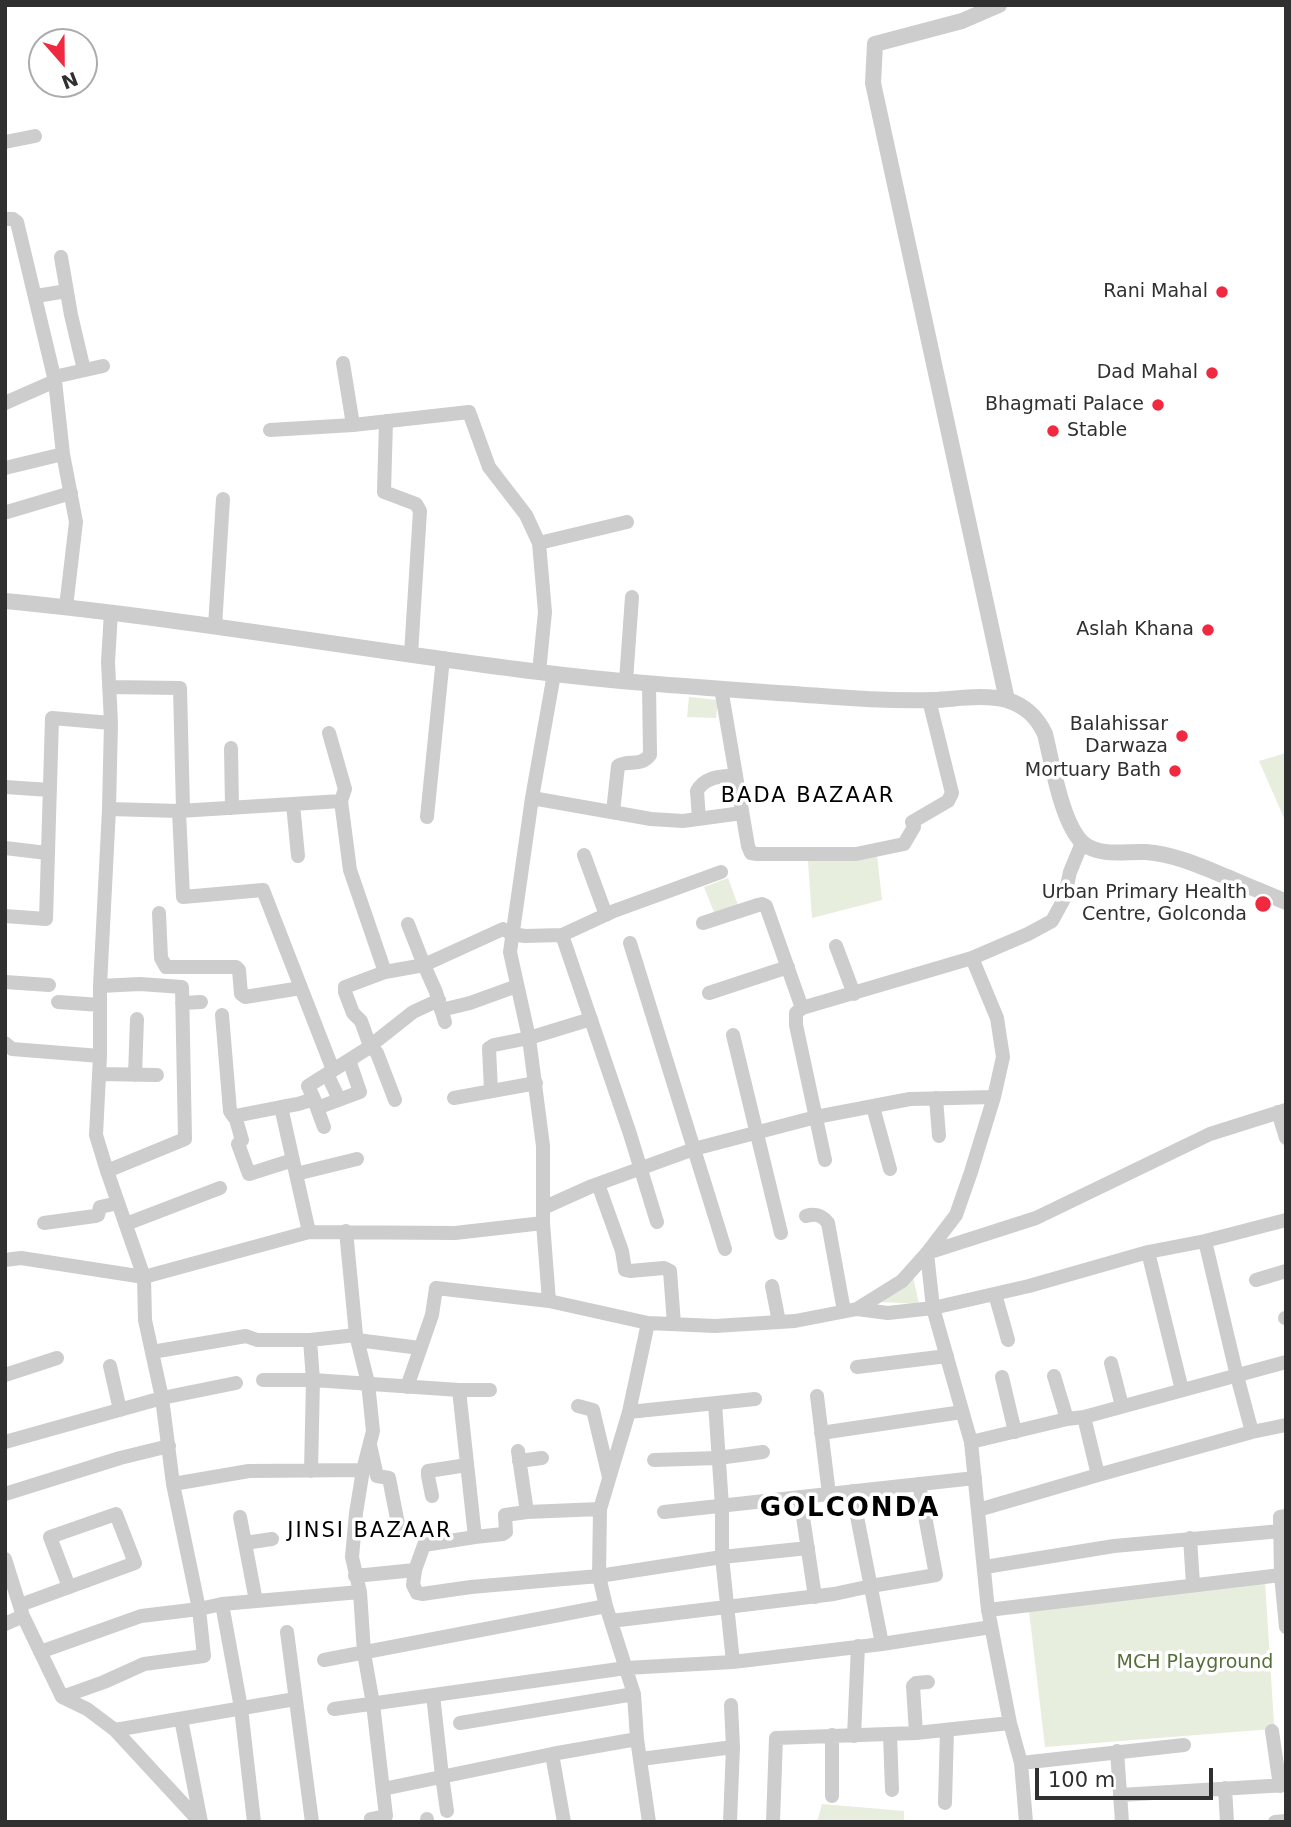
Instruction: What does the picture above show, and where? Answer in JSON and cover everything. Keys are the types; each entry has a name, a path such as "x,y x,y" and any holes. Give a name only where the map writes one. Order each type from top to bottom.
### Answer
{"street":[{"path":"999,5 962,22 876,44 873,83 1007,701"},
{"path":"5,142 35,136"},
{"path":"5,219 17,222 54,379 63,454 76,522 66,607"},
{"path":"61,257 84,370"},
{"path":"36,296 67,291"},
{"path":"343,363 354,425"},
{"path":"5,403 54,379 103,366"},
{"path":"270,430 354,425 469,412 489,467 526,515 539,543 547,673 533,798 510,952 536,1083 543,1146 543,1223 549,1301"},
{"path":"386,421 384,492 416,504 420,511 411,654"},
{"path":"5,468 63,454"},
{"path":"7,512 71,493"},
{"path":"215,626 223,499"},
{"path":"539,543 627,522"},
{"path":"626,681 632,597"},
{"path":"5,601 111,612 547,673 626,681 865,700 975,697 1007,701 1035,716 1040,723 1064,812 1082,843 1113,853 1160,853 1286,902"},
{"path":"62,1697 144,1664 204,1656 199,1609 173,1484 162,1398 145,1320 144,1277 96,1135 109,808 111,723 108,662 111,612"},
{"path":"427,817 443,658"},
{"path":"613,813 618,766 640,762 650,755 649,683"},
{"path":"109,687 180,688 183,897 263,890 340,1099"},
{"path":"721,688 748,846 751,853 757,854 856,854 904,844 914,827 912,822 948,801 952,793 929,700"},
{"path":"5,916 46,919 52,718 111,723"},
{"path":"329,733 345,789 341,801 350,870 385,972"},
{"path":"231,748 232,808"},
{"path":"699,819 697,791 702,783 715,777 736,775"},
{"path":"5,787 50,790"},
{"path":"533,798 650,819 682,821 742,813"},
{"path":"109,808 181,810 341,801"},
{"path":"293,804 298,856"},
{"path":"825,1160 795,1020 796,1013 802,1008 972,958 1052,921 1064,899 1070,872 1082,843"},
{"path":"5,848 47,853"},
{"path":"584,855 606,915"},
{"path":"395,1100 377,1053 370,1046 361,1021 353,1013 345,987 385,972 424,965 503,929 525,936 562,934 721,872"},
{"path":"703,923 762,904 768,909 802,1008"},
{"path":"159,913 161,958 166,967 236,967 239,970 241,993 245,997 301,988"},
{"path":"408,923 441,1010"},
{"path":"562,934 657,1223"},
{"path":"630,943 724,1250"},
{"path":"836,946 854,994"},
{"path":"850,1310 902,1281 927,1254 956,1215 971,1172 994,1097 1003,1056 997,1018 972,958"},
{"path":"709,993 788,967"},
{"path":"5,982 49,985"},
{"path":"100,986 182,986 184,1139"},
{"path":"324,1127 308,1086 370,1046 413,1012 441,1010 517,986"},
{"path":"58,1002 100,1005"},
{"path":"182,1003 201,1002"},
{"path":"222,1015 230,1111 243,1140 238,1144 250,1174 357,1159"},
{"path":"491,1091 489,1048 591,1019"},
{"path":"135,1075 137,1020"},
{"path":"733,1035 781,1233"},
{"path":"5,1043 12,1049 100,1056"},
{"path":"234,1117 298,1104 340,1099 360,1092 349,1060"},
{"path":"99,1074 157,1075"},
{"path":"454,1098 536,1083"},
{"path":"543,1208 598,1184 694,1149 816,1117 911,1099 994,1097"},
{"path":"936,1098 939,1136"},
{"path":"281,1107 309,1232"},
{"path":"873,1107 890,1169"},
{"path":"927,1254 1036,1218 1210,1134 1282,1112 1286,1138"},
{"path":"107,1171 200,1131"},
{"path":"598,1184 622,1251 625,1270 630,1272 664,1268 670,1271 674,1324"},
{"path":"126,1224 220,1188"},
{"path":"44,1223 95,1216 98,1215 100,1207 118,1203"},
{"path":"806,1216 820,1215 828,1223 850,1310"},
{"path":"407,1387 432,1315 436,1288 549,1301 648,1323 715,1326 795,1321 850,1310 888,1313 933,1308 1148,1252 1205,1241 1286,1220"},
{"path":"5,1260 21,1258 144,1277 309,1232 455,1233 543,1223"},
{"path":"346,1231 357,1337 368,1383 373,1432 363,1470 352,1557 360,1592 364,1653 386,1816 370,1819 371,1822"},
{"path":"1205,1241 1252,1432"},
{"path":"1148,1252 1182,1390"},
{"path":"927,1254 933,1308 971,1442 988,1609 1010,1723 1021,1763 1026,1822"},
{"path":"1256,1280 1286,1270"},
{"path":"772,1286 779,1322"},
{"path":"995,1294 1008,1340"},
{"path":"648,1323 629,1412 600,1509 599,1576 634,1693 637,1739 649,1822"},
{"path":"152,1352 246,1336 257,1340 357,1337 421,1348"},
{"path":"310,1340 313,1380 311,1471"},
{"path":"857,1367 947,1356"},
{"path":"5,1375 57,1358"},
{"path":"971,1442 1084,1417 1286,1362"},
{"path":"1111,1363 1122,1406"},
{"path":"110,1366 120,1410"},
{"path":"1054,1376 1067,1419"},
{"path":"1002,1377 1015,1432"},
{"path":"263,1380 313,1380 490,1390"},
{"path":"5,1443 162,1398 236,1383"},
{"path":"459,1390 475,1537"},
{"path":"817,1396 828,1494"},
{"path":"629,1412 755,1399"},
{"path":"715,1403 722,1506 722,1556 733,1662"},
{"path":"578,1406 593,1410 609,1479"},
{"path":"821,1433 962,1412"},
{"path":"1084,1417 1098,1475"},
{"path":"978,1510 1252,1432 1286,1425"},
{"path":"370,1444 377,1476 389,1478 398,1524"},
{"path":"5,1494 120,1458 169,1446"},
{"path":"654,1460 718,1458 763,1452"},
{"path":"527,1512 519,1456 542,1458"},
{"path":"432,1496 428,1471 467,1465"},
{"path":"173,1484 249,1471 363,1470"},
{"path":"664,1512 975,1478"},
{"path":"611,1621 815,1597 936,1575 919,1484"},
{"path":"852,1492 882,1644"},
{"path":"800,1497 815,1597"},
{"path":"600,1509 505,1515 506,1531 503,1534 424,1545 415,1570 414,1590 422,1594 599,1576 722,1556 808,1548"},
{"path":"5,1624 22,1610 69,1587 135,1563 116,1514 50,1537 69,1587"},
{"path":"240,1517 256,1601"},
{"path":"1286,1517 1280,1517 1286,1628"},
{"path":"985,1567 1114,1546 1281,1531"},
{"path":"1190,1538 1193,1584"},
{"path":"245,1542 272,1539"},
{"path":"7,1568 22,1610 62,1697 87,1709 115,1730 200,1822"},
{"path":"355,1576 415,1570"},
{"path":"988,1609 1281,1574"},
{"path":"40,1652 141,1616 222,1604 360,1592"},
{"path":"222,1604 241,1708 254,1822"},
{"path":"324,1660 606,1606"},
{"path":"334,1709 626,1668 733,1662 882,1644 991,1627"},
{"path":"287,1632 312,1822"},
{"path":"854,1736 858,1646"},
{"path":"916,1733 913,1686 916,1683 928,1682"},
{"path":"460,1723 634,1693"},
{"path":"433,1695 447,1811"},
{"path":"115,1730 295,1699"},
{"path":"730,1822 733,1747 731,1705"},
{"path":"181,1718 200,1822"},
{"path":"773,1822 776,1738 916,1733 1010,1723"},
{"path":"945,1803 947,1730"},
{"path":"1120,1795 1283,1785 1272,1731"},
{"path":"890,1734 892,1790"},
{"path":"832,1735 832,1796"},
{"path":"383,1789 637,1739"},
{"path":"1021,1763 1184,1745"},
{"path":"641,1759 733,1747"},
{"path":"1117,1751 1122,1822"},
{"path":"552,1754 564,1822"},
{"path":"1225,1788 1227,1822"},
{"path":"1275,1822 1286,1821"}],"green space":[{"path":"689,697 718,700 716,718 687,717"},
{"path":"1286,753 1286,817 1284,818 1259,761"},
{"path":"877,855 882,900 812,918 808,861"},
{"path":"728,878 738,905 714,912 704,887"},
{"path":"913,1276 919,1304 880,1302"},
{"name":"MCH Playground","path":"1265,1581 1274,1724 1272,1729 1045,1747 1029,1611"},
{"path":"822,1804 904,1811 904,1822 817,1822"}],"place":[{"name":"Rani Mahal","path":"1222,292"},
{"name":"Dad Mahal","path":"1212,373"},
{"name":"Bhagmati Palace","path":"1158,405"},
{"name":"Stable","path":"1053,431"},
{"name":"Aslah Khana","path":"1208,630"},
{"name":"Balahissar Darwaza","path":"1182,736"},
{"name":"Mortuary Bath","path":"1175,771"},
{"name":"Urban Primary Health Centre, Golconda","path":"1263,904"}],"district":[{"name":"BADA BAZAAR","path":"808,797"},
{"name":"GOLCONDA","path":"850,1509"},
{"name":"JINSI BAZAAR","path":"370,1532"}]}
